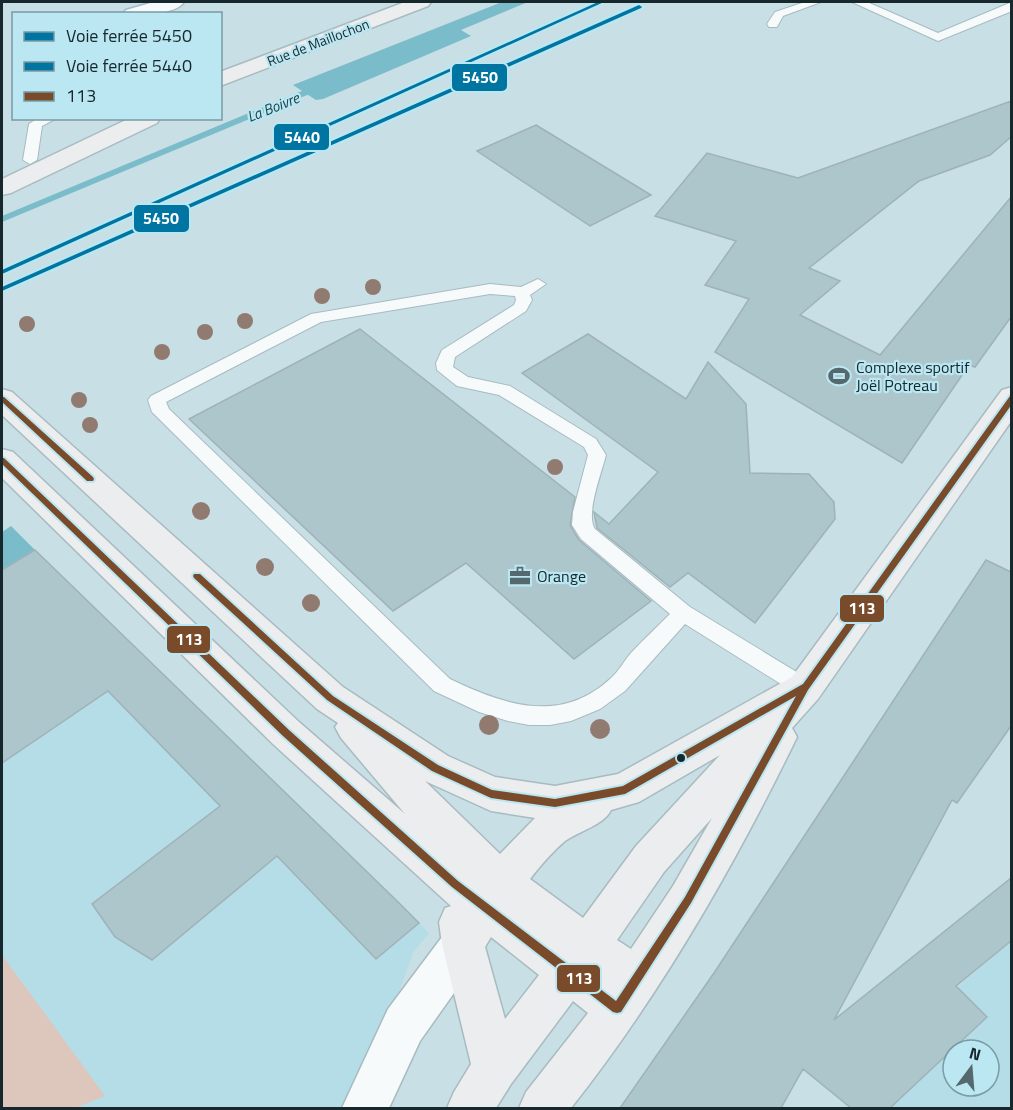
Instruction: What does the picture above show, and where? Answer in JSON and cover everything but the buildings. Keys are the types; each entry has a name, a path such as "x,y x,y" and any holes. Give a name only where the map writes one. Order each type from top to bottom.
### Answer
{"street":[{"path":"139,12 174,2"},
{"name":"Rue de Maillochon","path":"222,80 421,2"},
{"path":"2,171 124,120"},
{"path":"2,188 145,120"},
{"path":"470,1108 495,1068 579,958 650,859 805,688 915,536 1011,397"},
{"path":"2,399 330,698 386,767 462,845 482,892"},
{"path":"2,460 286,733 482,892 628,992"},
{"path":"365,1108 389,1033 463,944 482,892 563,820 625,790 805,688"},
{"path":"542,1108 596,1041 688,900 805,688"},
{"path":"330,698 435,768 491,794 555,804 625,790"},
{"path":"463,944 495,1068"}],"lane":[{"path":"773,24 779,14 815,2"},
{"path":"858,2 938,37 1009,10"},
{"path":"30,160 36,124 46,120"},
{"path":"683,613 615,688 581,707 547,718 519,716 473,701 442,685 161,412 157,400 317,318 490,289 530,289 520,308 448,354 444,363 445,370 463,382 504,390 590,443 597,455 582,512 582,525 588,534 683,613 805,688"}],"shaded area":[{"name":"La Boivre","path":"502,2 528,2 461,30 471,36 323,99 316,100 293,85"},
{"path":"11,526 35,550 2,570 2,532"},
{"path":"35,550 429,933 413,953 400,989 341,1108 2,1108 2,568"},
{"path":"1011,940 1011,1108 890,1108 941,1061 941,1098 1001,1098 1001,1038 965,1038 987,1018 970,1000 951,993"},
{"path":"2,955 105,1096 75,1108 2,1108"}],"waterway":[{"name":"La Boivre","path":"2,219 321,86"}],"rail line":[{"name":"5440","path":"2,272 601,2"},
{"name":"5450","path":"2,289 639,7"}],"transit line":[{"name":"113","path":"2,460 286,733 455,884 617,1008 688,900 805,688 1012,398"},
{"name":"113","path":"2,399 90,479"},
{"name":"113","path":"197,576 330,698 435,768 491,794 555,803 625,790 807,686"}],"place":[{"name":"Complexe sportif Joël Potreau","path":"839,376"},
{"name":"Orange","path":"520,576"}]}
